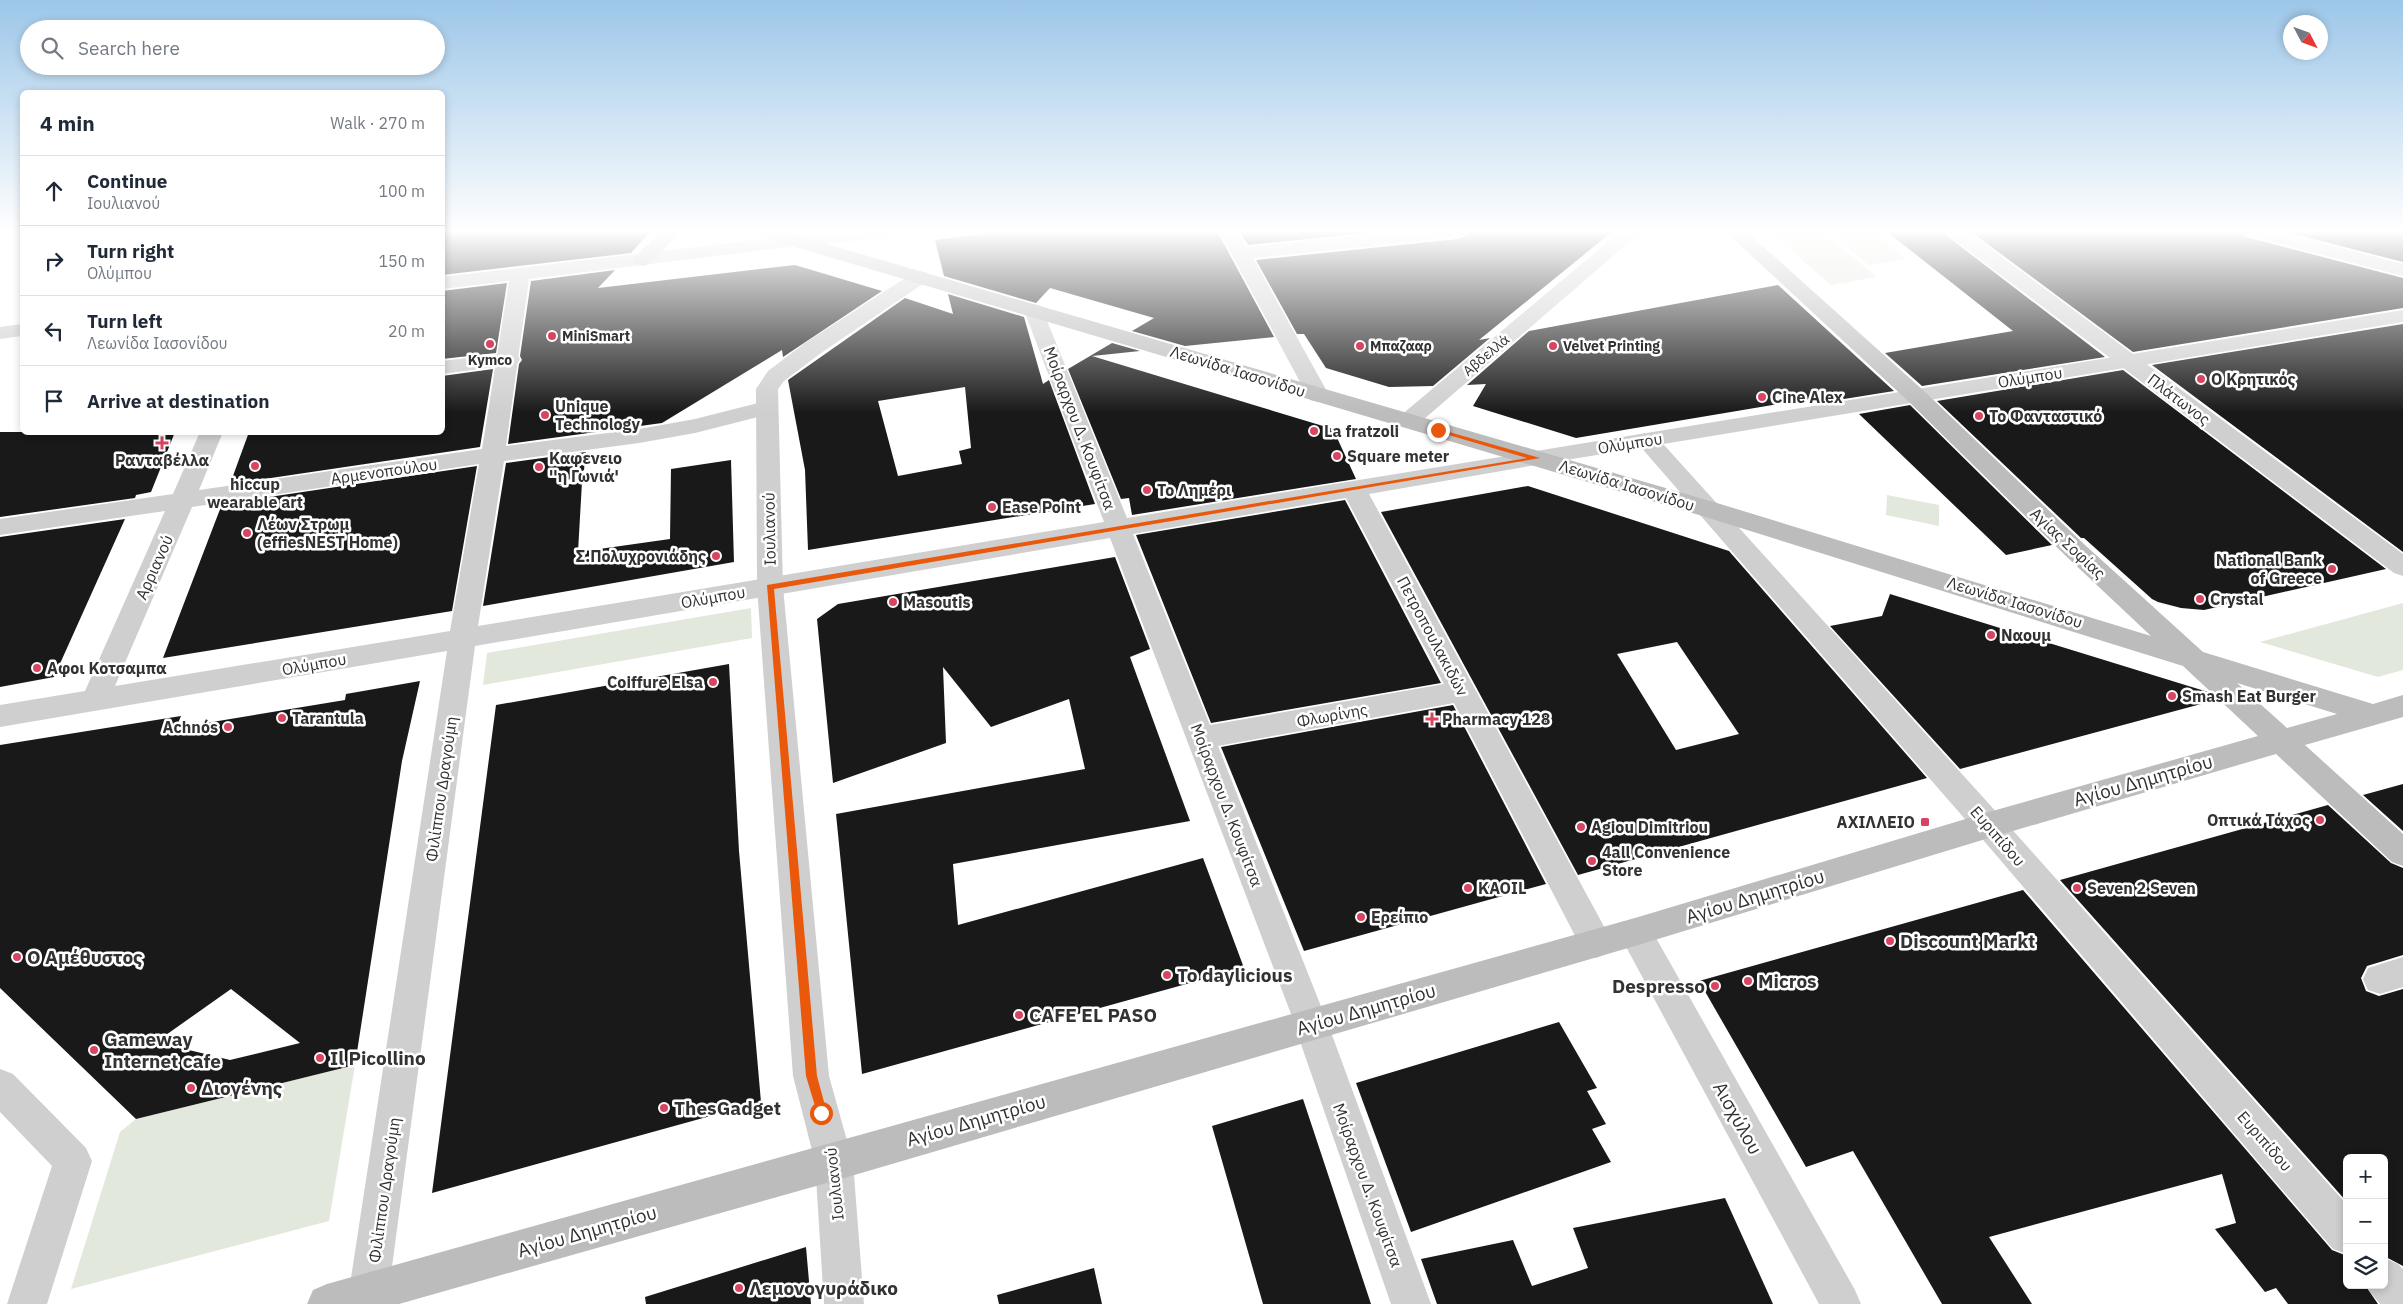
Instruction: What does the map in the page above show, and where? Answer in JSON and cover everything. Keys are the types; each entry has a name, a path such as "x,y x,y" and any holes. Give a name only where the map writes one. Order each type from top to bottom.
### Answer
{"main road":[{"name":"Λεωνίδα Ιασονίδου","path":"969,292 1708,509 2374,715"},
{"name":"Αγίας Σοφίας","path":"1802,292 1916,396 2076,551 2403,853"},
{"name":"Αγίου Δημητρίου","path":"327,1304 368,1298 1311,1024 1635,932 1989,825 2403,706"}],"street":[{"name":"Φιλίππου Δραγούμη","path":"368,1298 462,639 509,359 518,292"},
{"name":"Ιουλιανού","path":"844,1304 834,1162 811,1076 770,587 766,408 768,389 776,376 812,348 899,292"},
{"path":"1261,292 1318,395"},
{"name":"Αβδελλά","path":"1408,421 1560,292"},
{"name":"Πλάτωνος","path":"2036,292 2403,568"},
{"name":"Μοίραρχου Δ. Κουφίτσα","path":"1034,310 1202,738 1311,1024 1411,1304"},
{"name":"Ολύμπου","path":"0,716 1536,458 2403,316"},
{"path":"0,333 20,330"},
{"path":"445,368 509,359"},
{"name":"Αρμενοπούλου","path":"0,527 493,455 639,436 694,426 766,408"},
{"name":"Αρριανού","path":"95,700 211,435"},
{"name":"Ευριπίδου","path":"1647,440 1989,825 2343,1230"},
{"name":"Πετροπουλακιδών","path":"1354,489 1596,943"},
{"name":"Φλωρίνης","path":"1202,738 1463,691"},
{"name":"Αισχύλου","path":"1635,932 1842,1304"},
{"path":"0,1086 73,1161 27,1304"},
{"path":"2388,1282 2403,1299"}],"shaded area":[{"path":"1887,495 1939,505 1939,526 1886,515"},
{"path":"2403,603 2403,670 2378,677 2260,642"},
{"path":"751,608 752,638 483,685 487,653"},
{"path":"355,1065 329,1221 71,1289 120,1132 136,1119"}],"building":[{"path":"445,292 506,292 496,353 445,359"},
{"path":"529,292 881,292 783,357 782,350 662,423 508,444 519,364 522,360 520,356"},
{"path":"998,292 1046,292 1036,303"},
{"path":"1063,292 1250,292 1274,337 1185,346 1132,331 1154,318"},
{"path":"1274,292 1538,292 1479,340 1490,338 1433,386 1389,387 1326,368 1304,334 1297,334"},
{"path":"1741,292 1785,292 1894,391 1844,399 1839,394 1576,438 1473,406 1486,384 1467,385 1529,331"},
{"path":"1963,292 2020,292 2105,357 1922,386 1885,353 2013,331"},
{"path":"2052,292 2403,292 2403,308 2133,352"},
{"path":"948,294 1024,317 1043,384 1049,380 1095,504 808,550 805,470 788,380 905,298 953,314","holes":["965,387 971,448 959,451 962,464 898,476 878,401"]},
{"path":"2403,324 2403,552 2152,365"},
{"path":"1112,343 1140,351 1092,356 1333,429 1356,479 1132,515 1129,498 1121,499 1068,369"},
{"path":"493,369 480,447 230,484 248,435 445,435 445,376"},
{"path":"2123,370 2386,569 2204,610 2181,608 2158,602 2152,599 2084,538 2081,538 1937,401"},
{"path":"1910,405 2052,545 2006,555 1859,414"},
{"path":"0,432 20,432 20,435 174,435 151,492 136,495 135,498 0,517"},
{"path":"586,452 584,470 559,486 582,482 578,552 670,539 671,469 731,460 734,562 483,606 506,463"},
{"path":"477,466 452,611 163,658 222,504"},
{"path":"1528,486 1729,551 1927,778 1578,875 1381,512","holes":["1677,642 1739,734 1676,750 1617,654"]},
{"path":"1345,500 1441,683 1211,723 1136,535"},
{"path":"125,519 54,677 0,687 0,537"},
{"path":"1115,557 1150,649 1130,657 1190,821 953,864 958,925 1203,858 1244,968 862,1074 836,814 1085,769 1069,699 991,727 943,667 946,743 833,783 817,619 838,604"},
{"path":"1890,594 2208,692 2216,700 1960,769 1830,626 1882,616"},
{"path":"729,664 739,851 761,1102 432,1193 496,705"},
{"path":"420,681 402,761 355,1065 136,1119 0,988 0,745 181,716 176,728 345,700 346,694","holes":["231,989 300,1043 230,1060 156,1042"]},
{"path":"1453,705 1546,884 1304,951 1221,747"},
{"path":"2403,784 2403,831 2363,795"},
{"path":"2328,805 2391,863 2403,868 2403,955 2367,966 2361,978 2366,991 2379,996 2403,989 2403,1266 2388,1258 2388,1154 2343,1154 2343,1198 2060,880"},
{"path":"2023,890 2332,1250 2343,1254 2343,1289 2368,1289 2378,1304 2288,1304 2276,1288 2265,1292 2215,1229 2236,1223 2222,1174 1989,1237 2032,1304 1942,1304 1853,1151 1806,1167 1699,981"},
{"path":"1559,1022 1597,1088 1587,1091 1606,1124 1592,1129 1611,1162 1411,1232 1356,1083"},
{"path":"1303,1099 1371,1304 1263,1304 1212,1126"},
{"path":"1725,1198 1773,1304 1437,1304 1421,1259 1513,1240 1532,1286 1588,1268 1573,1228"},
{"path":"806,1247 811,1304 646,1304 645,1297"},
{"path":"1094,1268 1102,1304 999,1304 997,1295"}],"place":[{"name":"MiniSmart","path":"552,336"},
{"name":"Kymco","path":"490,344"},
{"name":"Μπαζααρ","path":"1360,346"},
{"name":"Velvet Printing","path":"1553,346"},
{"name":"Ο Κρητικός","path":"2201,379"},
{"name":"Cine Alex","path":"1762,397"},
{"name":"Unique Technology","path":"545,415"},
{"name":"Το Φανταστικό","path":"1979,416"},
{"name":"La fratzoli","path":"1314,431"},
{"name":"Ρανταβέλλα","path":"162,443"},
{"name":"Square meter","path":"1337,456"},
{"name":"hiccup wearable art","path":"255,466"},
{"name":"Καφενειο ''η Γωνιά'","path":"539,467"},
{"name":"Το Λημέρι","path":"1147,490"},
{"name":"Ease Point","path":"992,507"},
{"name":"Λέων Στρωμ (effiesNEST Home)","path":"247,533"},
{"name":"Σ.Πολυχρονιάδης","path":"716,556"},
{"name":"National Bank of Greece","path":"2332,569"},
{"name":"Crystal","path":"2200,599"},
{"name":"Masoutis","path":"893,602"},
{"name":"Ναουμ","path":"1991,635"},
{"name":"Αφοι Κοτσαμπα","path":"37,668"},
{"name":"Coiffure Elsa","path":"713,682"},
{"name":"Smash Eat Burger","path":"2172,696"},
{"name":"Tarantula","path":"282,718"},
{"name":"Pharmacy 128","path":"1432,719"},
{"name":"Achnós","path":"228,727"},
{"name":"Οπτικά Τάχος","path":"2320,820"},
{"name":"ΑΧΙΛΛΕΙΟ","path":"1925,822"},
{"name":"Agiou Dimitriou","path":"1581,827"},
{"name":"4all Convenience Store","path":"1592,861"},
{"name":"KAOIL","path":"1468,888"},
{"name":"Seven 2 Seven","path":"2077,888"},
{"name":"Ερείπιο","path":"1361,917"},
{"name":"Discount Markt","path":"1890,941"},
{"name":"Ο Αμέθυστος","path":"17,957"},
{"name":"To daylicious","path":"1167,975"},
{"name":"Micros","path":"1748,981"},
{"name":"Despresso","path":"1715,986"},
{"name":"CAFE EL PASO","path":"1019,1015"},
{"name":"Gameway Internet cafe","path":"94,1050"},
{"name":"Il Picollino","path":"320,1058"},
{"name":"Διογένης","path":"191,1088"},
{"name":"ThesGadget","path":"664,1108"},
{"name":"Λεμονογυράδικο","path":"739,1288"}],"route":[{"path":"821,1113 811,1076 770,587 1536,458 1438,430"}]}
